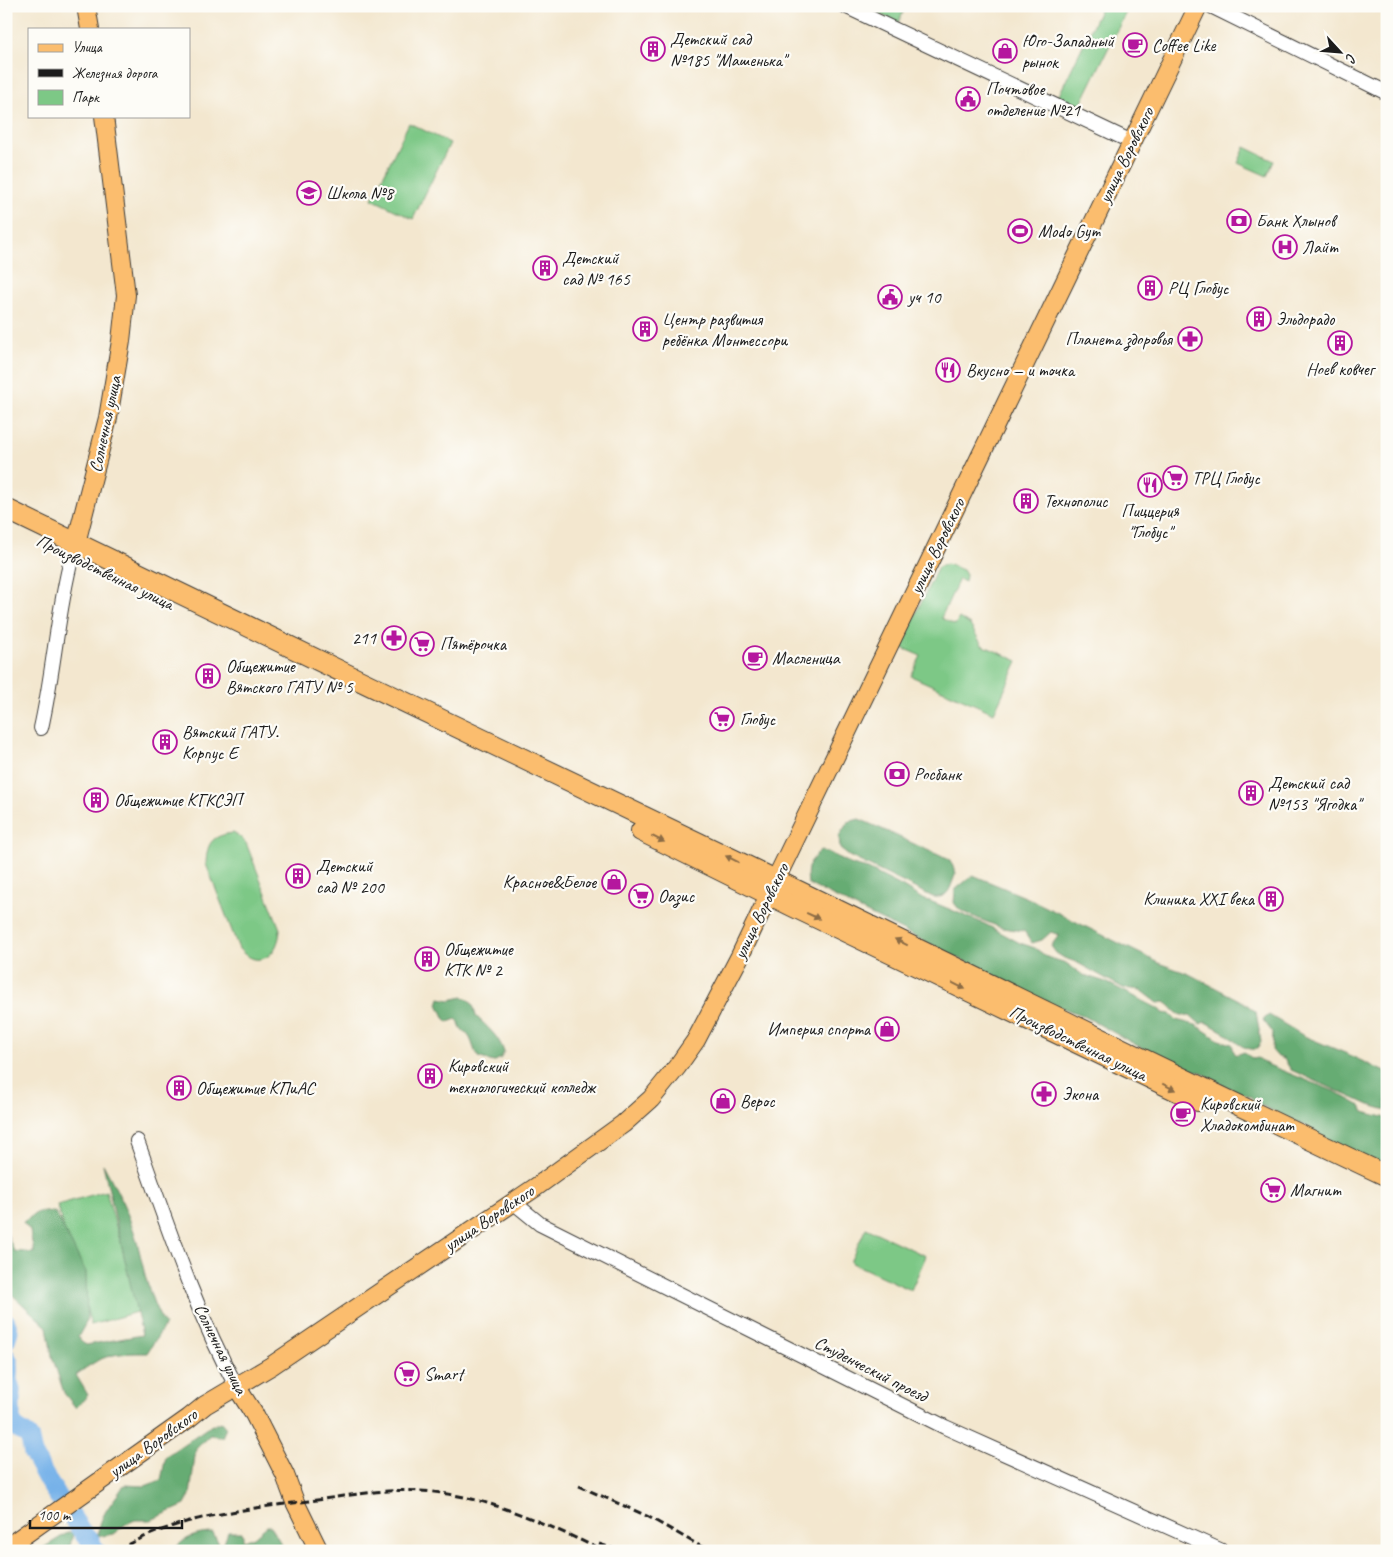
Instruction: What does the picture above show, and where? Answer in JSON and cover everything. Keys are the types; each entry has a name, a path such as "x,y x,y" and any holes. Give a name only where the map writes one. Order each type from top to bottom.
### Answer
{"highway":[{"name":"Производственная улица","path":"6,509 74,549 525,773 1387,1176"},
{"name":"Производственная улица","path":"6,524 74,549"},
{"name":"Производственная улица","path":"772,888 1387,1191"}],"main road":[{"path":"86,6 90,28"},
{"name":"улица Воровского","path":"6,1548 189,1418 204,1405 271,1366 586,1153 623,1124 650,1098 677,1067 696,1040 710,1014 772,888 1198,6"},
{"name":"Солнечная улица","path":"74,549 108,418 121,341 126,295 104,118"},
{"name":"Солнечная улица","path":"236,1386 254,1414 282,1468 295,1502 319,1551"}],"street":[{"path":"845,6 1132,142"},
{"path":"1211,6 1387,93"},
{"name":"Солнечная улица","path":"41,728 60,615 74,549"},
{"name":"Солнечная улица","path":"137,1141 182,1267 236,1386"},
{"name":"Студенческий проезд","path":"513,1202 540,1224 945,1427 1222,1551"}],"green space":[{"path":"863,6 906,6 898,23"},
{"path":"1102,6 1129,6 1078,110 1057,99"},
{"path":"6,88 10,128 6,169"},
{"path":"409,123 450,143 413,219 372,199"},
{"path":"1245,147 1274,161 1267,176 1238,163"},
{"path":"947,564 963,570 966,575 965,582 959,579 941,618 955,625 959,618 970,625 982,645 1018,661 994,713 911,676 921,656 900,647 938,567"},
{"path":"859,819 950,860 956,873 949,891 943,896 933,897 849,856 840,849 839,836 848,822"},
{"path":"233,833 246,843 280,929 279,938 272,953 260,959 246,956 239,949 206,864 209,846 212,842 220,836"},
{"path":"820,851 828,852 852,865 868,869 924,900 985,924 1020,943 1035,948 1047,957 1066,963 1083,975 1106,982 1161,1010 1163,1013 1170,1014 1176,1020 1196,1025 1219,1040 1232,1044 1236,1055 1244,1052 1253,1059 1258,1058 1266,1064 1336,1092 1361,1106 1364,1112 1387,1118 1387,1167 1311,1132 1308,1127 1258,1104 1251,1097 1224,1086 1201,1072 1184,1068 1138,1046 1084,1016 1052,1004 808,884 807,873 809,866"},
{"path":"973,875 1030,899 1161,964 1189,974 1245,1003 1256,1012 1261,1042 1257,1049 1247,1048 1238,1044 1222,1031 1205,1022 1200,1024 1190,1015 1178,1014 1165,1002 1158,1003 1141,990 1123,988 1076,962 1064,958 1056,953 1051,946 1059,935 1051,932 1042,940 1032,943 1024,931 1002,928 960,910 954,903 955,890"},
{"path":"463,997 471,1002 476,1016 499,1041 504,1052 501,1058 493,1062 478,1057 470,1038 459,1022 456,1019 448,1022 445,1019 438,1004 440,998 450,1000"},
{"path":"1269,1015 1304,1036 1387,1073 1387,1110 1369,1105 1291,1070 1284,1059 1278,1057 1272,1050 1273,1033 1263,1020"},
{"path":"103,1164 129,1218 150,1294 165,1325 147,1353 126,1353 109,1356 76,1375 88,1395 76,1408 64,1393 52,1356 47,1327 6,1289 6,1232 14,1251 34,1253 30,1231 23,1222 38,1212 55,1212 86,1272 87,1321 78,1337 86,1345 142,1335"},
{"path":"106,1191 140,1311 91,1325 57,1205"},
{"path":"866,1228 926,1256 911,1290 850,1262"},
{"path":"221,1422 226,1428 222,1437 210,1435 196,1448 190,1495 185,1505 151,1520 135,1520 113,1534 97,1537 104,1514 124,1485 145,1486 161,1480 166,1456 210,1426"},
{"path":"267,1526 271,1526 285,1551 173,1551 186,1540 196,1535 207,1533 213,1533 222,1549 228,1532 242,1532 243,1541 254,1537"},
{"path":"69,1532 73,1533 69,1551 38,1551"}],"waterway":[{"path":"6,1322 9,1331 6,1340"},
{"path":"6,1356 9,1362 8,1380 11,1389 11,1420 15,1427 27,1435 33,1454 49,1483 96,1551"}],"railway":[{"path":"579,1486 647,1516 709,1551"},
{"path":"117,1551 164,1529 214,1515 382,1491 448,1494 489,1503 528,1517 604,1551"},
{"path":"599,1544 620,1551"}],"place":[{"name":"Coffee Like","path":"1135,45"},
{"name":"Детский сад №185 \"Машенька\"","path":"653,49"},
{"name":"Юго-Западный рынок","path":"1005,51"},
{"name":"Почтовое отделение №21","path":"968,99"},
{"name":"Школа №8","path":"309,193"},
{"name":"Банк Хлынов","path":"1239,221"},
{"name":"Modo Gym","path":"1020,231"},
{"name":"Лайт","path":"1285,247"},
{"name":"Детский сад № 165","path":"545,268"},
{"name":"РЦ Глобус","path":"1150,288"},
{"name":"уч 10","path":"890,297"},
{"name":"Эльдорадо","path":"1259,319"},
{"name":"Центр развития ребёнка Монтессори","path":"645,329"},
{"name":"Планета здоровья","path":"1190,339"},
{"name":"Ноев ковчег","path":"1340,343"},
{"name":"Вкусно — и точка","path":"948,370"},
{"name":"ТРЦ Глобус","path":"1175,478"},
{"name":"Пиццерия \"Глобус\"","path":"1150,485"},
{"name":"Технополис","path":"1026,501"},
{"name":"211","path":"394,638"},
{"name":"Пятёрочка","path":"422,644"},
{"name":"Масленица","path":"755,658"},
{"name":"Общежитие Вятского ГАТУ № 5","path":"208,676"},
{"name":"Глобус","path":"722,719"},
{"name":"Вятский ГАТУ. Корпус Е","path":"165,742"},
{"name":"Росбанк","path":"897,774"},
{"name":"Детский сад №153 \"Ягодка\"","path":"1251,793"},
{"name":"Общежитие КГКСЭП","path":"96,800"},
{"name":"Детский сад № 200","path":"298,876"},
{"name":"Красное&Белое","path":"614,882"},
{"name":"Оазис","path":"641,896"},
{"name":"Клиника XXI века","path":"1271,899"},
{"name":"Общежитие КТК № 2","path":"427,959"},
{"name":"Империя спорта","path":"887,1029"},
{"name":"Кировский технологический колледж","path":"430,1076"},
{"name":"Общежитие КПиАС","path":"179,1088"},
{"name":"Экона","path":"1044,1094"},
{"name":"Верос","path":"723,1101"},
{"name":"Кировский Хладокомбинат","path":"1183,1114"},
{"name":"Магнит","path":"1273,1190"},
{"name":"Smart","path":"407,1374"}]}
